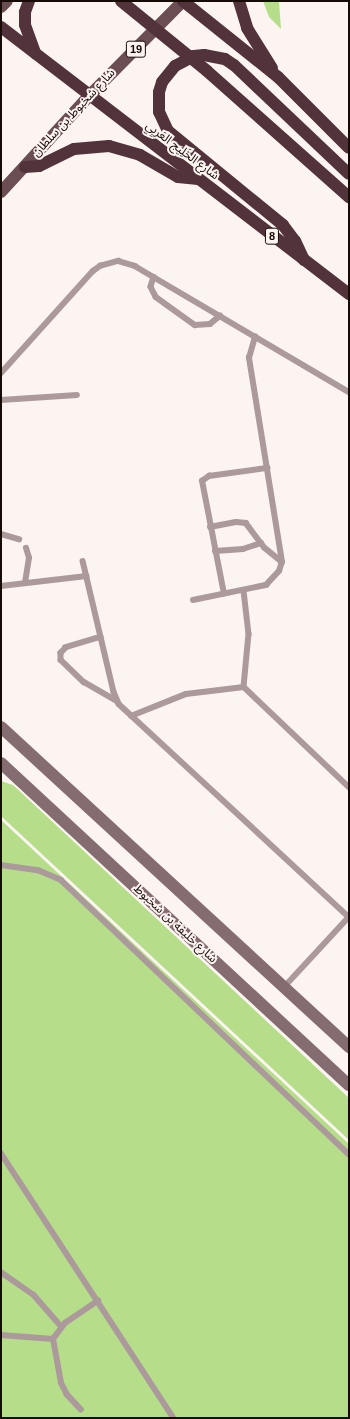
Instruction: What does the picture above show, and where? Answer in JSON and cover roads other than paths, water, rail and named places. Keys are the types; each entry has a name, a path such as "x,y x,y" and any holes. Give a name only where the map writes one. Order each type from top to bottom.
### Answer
{"highway":[{"path":"29,1 25,12 25,25 36,54"},
{"path":"121,1 207,71 349,197"},
{"path":"183,1 278,77 349,148"},
{"path":"239,1 247,28 278,77"},
{"name":"شارع الخَلِيج العَربِي","path":"1,27 349,294"},
{"path":"304,260 295,241 283,225 168,131 158,107 162,82 175,66 194,56 204,55 224,59 234,65 349,174"},
{"path":"25,167 40,166 74,150 105,146 132,152 178,177 196,178"}],"main road":[{"path":"1,7 7,1"},
{"name":"شارع شخبوط بن سلطان","path":"1,192 89,96 183,1"},
{"path":"1,728 349,1046"},
{"name":"شارع خليفة بن شخبوط","path":"1,763 349,1086"}],"lane":[{"path":"1,373 100,266 109,262 127,262 349,392"},
{"path":"154,277 151,287 156,297 195,325 210,324 220,316"},
{"path":"193,600 244,591 266,585 279,571 282,562 283,553 249,358 255,337"},
{"path":"1,400 77,395"},
{"path":"224,594 201,487 204,478 267,468"},
{"path":"210,527 241,521 250,525 261,543 282,562"},
{"path":"1,534 19,539"},
{"path":"215,551 243,549 261,543"},
{"path":"25,583 29,558 26,548"},
{"path":"83,561 117,701"},
{"path":"1,584 25,583 86,576"},
{"path":"244,591 249,634 244,687"},
{"path":"101,637 66,648 61,653 61,660 84,682 117,701 131,716 349,917 285,986"},
{"path":"131,716 186,694 244,687"},
{"path":"244,687 349,787"},
{"path":"1,865 38,870 61,880 349,1154"},
{"path":"1,1153 174,1418"},
{"path":"1,1272 34,1295 61,1326"},
{"path":"81,1410 67,1395 61,1383 53,1339 61,1326 98,1301"},
{"path":"1,1335 53,1339"}]}
